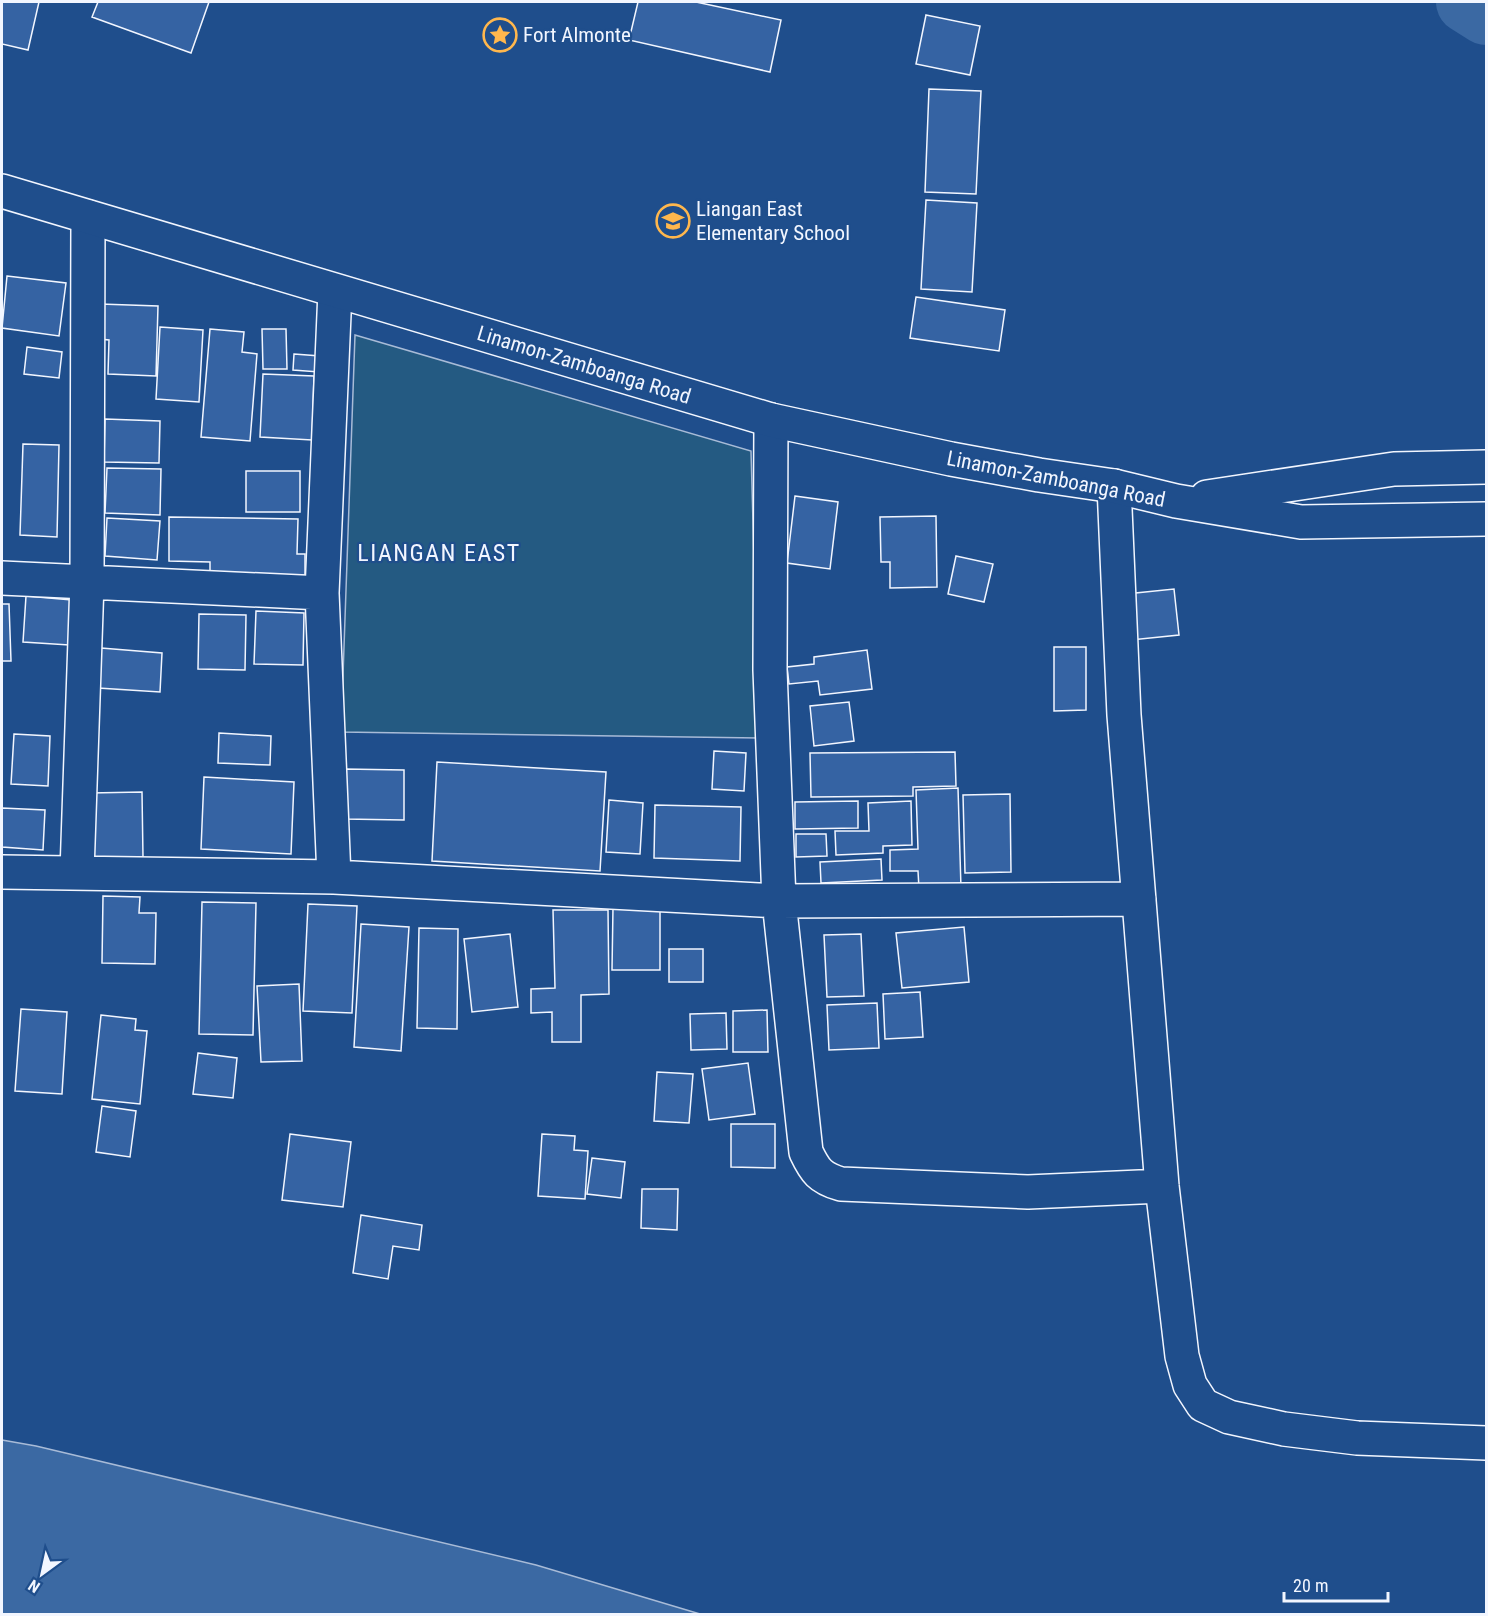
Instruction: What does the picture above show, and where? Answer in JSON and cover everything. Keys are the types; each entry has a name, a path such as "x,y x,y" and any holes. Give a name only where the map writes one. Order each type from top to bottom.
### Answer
{"main road":[{"name":"Linamon-Zamboanga Road","path":"2,191 771,420 1039,476 1114,486 1176,501 1301,522 1486,519"},
{"path":"77,872 87,582 88,217"},
{"path":"334,291 322,593 334,877"},
{"path":"771,420 770,670 779,901 806,1152 813,1167 824,1179 841,1184 1028,1192 1162,1186"},
{"name":"Linamon-Zamboanga Road","path":"1176,501 1394,469 1486,467"},
{"path":"1114,486 1124,715 1162,1186 1182,1356 1190,1386 1203,1405 1228,1417 1284,1430 1357,1438 1486,1443"},
{"path":"2,578 322,593"},
{"path":"2,872 334,877 779,901 1139,899"}],"shaded area":[{"path":"355,335 751,451 759,738 341,732"},
{"path":"2,1440 36,1446 536,1565 700,1614 2,1614"}],"building":[{"path":"2,2 39,2 28,50 2,44"},
{"path":"98,2 209,2 191,53 92,17"},
{"path":"638,2 696,2 781,20 770,72 629,40"},
{"path":"926,15 980,26 970,75 916,64"},
{"path":"929,89 981,91 976,194 925,192"},
{"path":"926,200 977,203 972,292 921,289"},
{"path":"7,276 66,283 59,336 2,328"},
{"path":"916,297 1005,310 999,351 910,338"},
{"path":"100,304 158,306 156,376 108,374 109,340 99,339"},
{"path":"160,327 203,330 199,402 156,399"},
{"path":"210,329 244,332 242,352 257,354 250,441 201,437"},
{"path":"262,329 286,329 287,369 263,369"},
{"path":"27,347 62,352 59,378 24,374"},
{"path":"294,354 320,356 319,372 293,370"},
{"path":"263,374 314,376 312,440 260,437"},
{"path":"105,419 160,421 159,463 104,462"},
{"path":"23,444 59,445 57,537 20,535"},
{"path":"107,468 161,469 160,515 105,513"},
{"path":"246,471 300,471 300,512 246,512"},
{"path":"795,496 838,502 830,569 787,563"},
{"path":"936,516 937,587 890,588 890,562 881,562 880,517"},
{"path":"169,517 298,519 297,554 305,554 305,576 210,575 210,562 169,561"},
{"path":"107,518 160,521 157,560 105,556"},
{"path":"956,556 993,564 984,602 948,594"},
{"path":"1174,589 1179,635 1131,640 1126,594"},
{"path":"26,596 72,600 69,645 23,642"},
{"path":"2,604 9,604 11,661 2,661"},
{"path":"256,611 304,613 303,665 254,664"},
{"path":"199,614 246,615 245,670 198,669"},
{"path":"1054,647 1086,647 1086,710 1054,711"},
{"path":"101,648 162,653 160,692 98,688"},
{"path":"867,650 872,689 820,695 818,681 789,684 787,667 814,664 814,657"},
{"path":"849,702 854,741 814,746 810,706"},
{"path":"219,733 271,736 270,765 218,763"},
{"path":"14,734 50,736 48,786 11,784"},
{"path":"714,751 746,753 744,791 712,789"},
{"path":"955,752 956,786 913,787 913,796 811,797 810,753"},
{"path":"437,762 606,772 600,871 432,861"},
{"path":"344,769 404,770 404,820 344,819"},
{"path":"204,777 294,782 291,854 201,849"},
{"path":"958,788 961,888 919,889 918,871 890,871 890,850 918,849 916,790"},
{"path":"142,792 143,857 91,857 90,793"},
{"path":"1010,794 1011,872 965,873 963,795"},
{"path":"609,800 643,803 640,854 606,852"},
{"path":"858,801 858,828 795,829 795,802"},
{"path":"911,801 912,845 883,846 883,853 836,855 835,831 869,831 868,803"},
{"path":"655,805 741,807 740,861 654,858"},
{"path":"2,808 45,810 43,850 2,847"},
{"path":"796,834 826,834 827,856 796,857"},
{"path":"881,859 882,880 821,883 820,862"},
{"path":"103,896 140,897 139,913 156,913 155,964 102,963"},
{"path":"202,902 256,903 253,1035 199,1034"},
{"path":"308,904 357,906 352,1013 303,1011"},
{"path":"613,907 660,907 660,970 612,970"},
{"path":"553,910 608,910 609,994 581,995 581,1042 552,1042 552,1012 531,1013 531,989 555,988"},
{"path":"361,924 409,927 401,1051 354,1047"},
{"path":"964,927 969,982 902,988 896,933"},
{"path":"419,928 458,929 457,1029 417,1028"},
{"path":"510,934 518,1007 472,1012 464,939"},
{"path":"861,934 864,996 827,997 824,935"},
{"path":"669,949 703,949 703,982 669,982"},
{"path":"299,984 302,1061 261,1062 257,986"},
{"path":"920,992 923,1037 885,1039 883,994"},
{"path":"877,1003 879,1048 829,1050 827,1005"},
{"path":"21,1009 67,1012 62,1094 15,1091"},
{"path":"767,1010 768,1052 733,1052 733,1011"},
{"path":"726,1013 727,1049 691,1050 690,1014"},
{"path":"101,1015 136,1019 135,1030 147,1031 140,1104 92,1099"},
{"path":"198,1053 237,1058 233,1098 193,1094"},
{"path":"748,1063 755,1114 709,1120 702,1069"},
{"path":"657,1072 693,1074 689,1123 654,1121"},
{"path":"102,1106 136,1111 130,1157 96,1152"},
{"path":"731,1124 775,1124 775,1168 731,1167"},
{"path":"290,1134 351,1142 343,1207 282,1200"},
{"path":"542,1134 575,1136 574,1150 588,1151 585,1199 538,1196"},
{"path":"592,1158 625,1162 621,1198 587,1194"},
{"path":"642,1189 678,1189 677,1230 641,1228"},
{"path":"361,1215 422,1225 419,1250 393,1246 388,1279 353,1273"}],"waterway":[{"path":"1467,2 1486,14"}],"place":[{"name":"Fort Almonte","path":"500,35"},
{"name":"Liangan East Elementary School","path":"673,221"}],"district":[{"name":"LIANGAN EAST","path":"439,553"}]}
